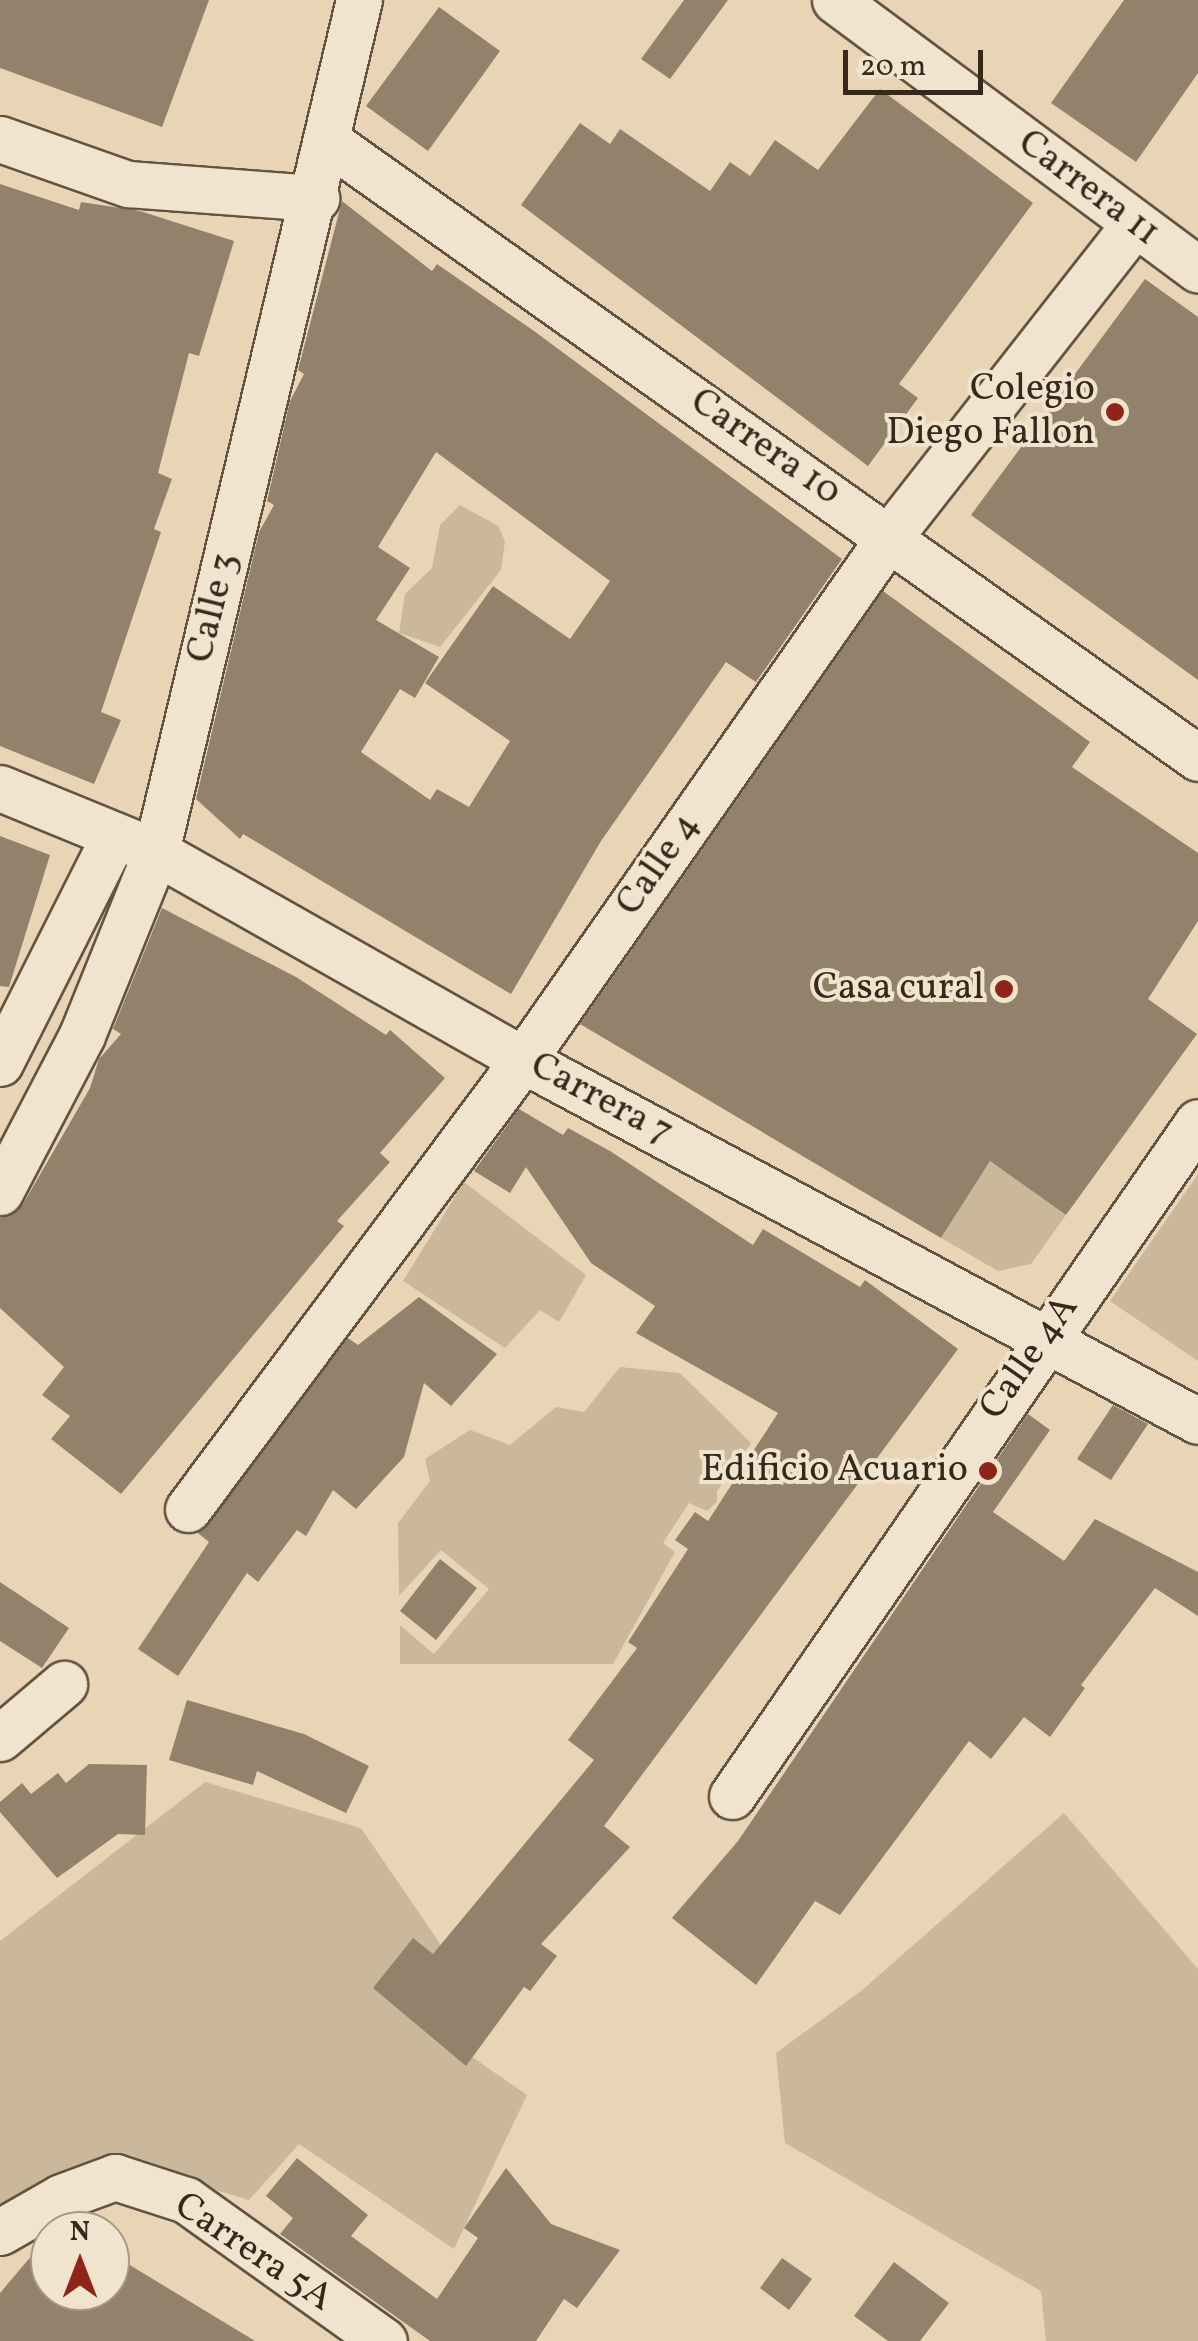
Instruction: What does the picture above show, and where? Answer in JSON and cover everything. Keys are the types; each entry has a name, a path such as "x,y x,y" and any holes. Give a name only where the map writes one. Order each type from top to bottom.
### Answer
{"street":[{"name":"Carrera 11","path":"835,0 886,14 1134,225 1198,270"},
{"name":"Calle 3","path":"0,1192 82,1035 156,852 329,142 349,4"},
{"path":"0,139 128,184 316,198"},
{"name":"Carrera 10","path":"329,142 1198,758"},
{"name":"Calle 4","path":"188,1508 523,1060 890,536 1134,225"},
{"name":"Carrera 7","path":"0,788 156,852 523,1060 1045,1334 1198,1421"},
{"path":"0,1063 114,836"},
{"name":"Calle 4A","path":"732,1796 1045,1334 1198,1122"},
{"path":"0,1738 64,1684"},
{"name":"Carrera 5A","path":"0,2232 60,2197 115,2177 186,2200 384,2341"}],"shaded area":[{"path":"460,505 498,526 505,541 501,570 440,647 399,633 405,594 432,568 440,525"},
{"path":"990,1161 1066,1215 1031,1264 998,1271 941,1238"},
{"path":"1198,1174 1198,1361 1110,1301"},
{"path":"464,1182 586,1275 559,1322 540,1310 505,1348 403,1281"},
{"path":"620,1367 680,1373 751,1443 717,1491 717,1502 707,1511 689,1503 663,1543 675,1552 613,1664 400,1664 400,1625 434,1654 489,1589 441,1550 399,1596 398,1523 430,1481 425,1459 470,1430 510,1445 556,1407 584,1412"},
{"path":"205,1782 361,1828 443,1948 373,1988 527,2095 454,2249 299,2144 249,2200 101,2156 0,2214 0,1941"},
{"path":"1064,1813 1198,1969 1198,2341 1046,2341 1041,2291 785,2143 776,2053 861,1991"}],"building":[{"path":"0,0 209,0 162,127 0,68"},
{"path":"684,0 728,0 670,79 641,59"},
{"path":"1124,0 1198,0 1198,73 1136,162 1051,103"},
{"path":"439,7 500,51 428,151 366,106"},
{"path":"880,89 1033,203 899,384 918,398 868,466 521,205 580,123 610,144 620,129 710,191 730,162 750,176 775,140 818,170"},
{"path":"0,184 79,210 81,202 140,211 234,241 199,356 189,353 158,473 172,479 154,529 161,532 101,712 121,720 94,784 0,746"},
{"path":"342,201 432,271 437,264 534,331 842,559 756,682 726,662 601,841 511,994 243,834 240,839 196,799 259,532 274,505 267,501 290,401 304,374 298,370","holes":["436,452 610,581 570,639 493,586 425,683 510,741 469,807 437,789 430,800 361,752 400,689 415,698 439,657 376,620 410,568 378,547"]},
{"name":"Colegio Diego Fallon","path":"1145,279 1198,317 1198,680 971,515"},
{"path":"883,591 1090,742 1072,767 1198,853 1198,921 1148,999 1197,1034 1066,1215 990,1161 941,1238 580,1024"},
{"path":"0,836 50,855 9,987 0,986"},
{"path":"162,908 296,977 386,1035 390,1030 445,1078 380,1153 390,1162 337,1221 344,1226 121,1494 51,1439 70,1416 42,1395 64,1367 0,1308 0,1218 23,1204 90,1088 99,1059 121,1034 113,1029"},
{"path":"519,1109 563,1135 568,1128 610,1151 753,1245 763,1229 860,1287 865,1280 958,1349 604,1826 630,1847 541,1944 557,1956 530,1991 524,1987 466,2066 373,1988 413,1938 433,1954 594,1760 568,1740 637,1648 628,1642 688,1549 675,1540 695,1512 708,1521 778,1413 636,1333 655,1306 591,1263 526,1167 510,1193 474,1171"},
{"path":"419,1297 497,1354 451,1406 424,1383 404,1457 356,1509 333,1490 306,1536 297,1530 258,1582 247,1573 178,1676 138,1649 209,1542 198,1533 348,1338 358,1345"},
{"path":"1113,1405 1148,1424 1111,1480 1077,1459"},
{"path":"1028,1414 1050,1430 993,1512 1064,1561 1095,1519 1198,1572 1198,1616 1155,1588 1081,1685 1085,1688 1050,1737 1024,1717 991,1759 969,1741 840,1915 815,1901 756,1985 672,1918 738,1841"},
{"path":"440,1559 477,1588 436,1640 400,1611"},
{"path":"0,1582 69,1628 42,1668 0,1641"},
{"path":"187,1700 304,1734 369,1766 346,1813 257,1771 253,1785 169,1760"},
{"path":"89,1764 147,1765 145,1835 118,1834 57,1878 0,1812 0,1802 22,1783 31,1794 58,1773 66,1783"},
{"path":"297,2158 368,2215 351,2236 437,2299 478,2238 464,2228 506,2168 551,2224 620,2250 577,2308 564,2299 536,2341 430,2341 280,2234 293,2218 266,2196"},
{"path":"30,2258 30,2311 130,2311 130,2265 255,2341 0,2341 0,2293"},
{"path":"782,2258 812,2279 789,2310 760,2288"},
{"path":"894,2262 949,2303 920,2341 888,2341 854,2316"}],"place":[{"name":"Colegio Diego Fallon","path":"1115,412"},
{"name":"Casa cural","path":"1004,989"},
{"name":"Edificio Acuario","path":"988,1471"}]}
